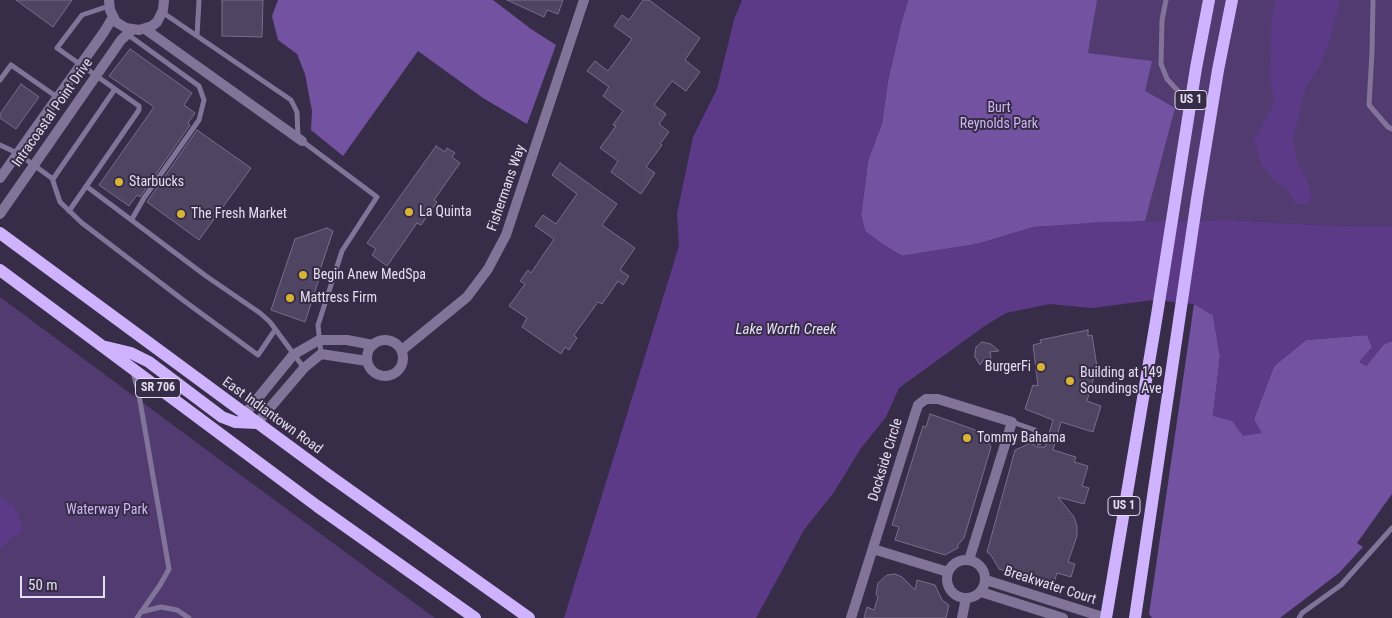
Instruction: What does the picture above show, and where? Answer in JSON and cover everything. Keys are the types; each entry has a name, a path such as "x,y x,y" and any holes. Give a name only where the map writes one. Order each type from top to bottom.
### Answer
{"main road":[{"name":"US 1","path":"1106,618 1157,315 1174,200 1209,0"},
{"name":"US 1","path":"1135,618 1197,198 1218,70 1232,0"},
{"name":"East Indiantown Road","path":"0,233 327,474 529,618"},
{"name":"SR 706","path":"0,270 317,506 475,618"},
{"path":"101,346 131,353 149,362 222,417 234,422 257,423"}],"street":[{"path":"109,3 113,17 129,32 145,29 157,22 162,12 164,0"},
{"name":"Fishermans Way","path":"402,350 467,297 478,285 506,235 584,0"},
{"name":"Intracoastal Point Drive","path":"0,178 113,17"},
{"path":"145,29 300,139"},
{"name":"Intracoastal Point Drive","path":"0,214 129,32"},
{"path":"245,414 293,355 319,340 347,340 373,345"},
{"path":"389,340 402,350 403,363 391,376 378,376 369,367 367,355 378,341 389,340"},
{"path":"257,423 304,368 321,354 367,361"},
{"name":"Dockside Circle","path":"851,618 915,414 922,402 926,399 938,399 1012,422"},
{"path":"969,560 1012,422"},
{"path":"873,549 948,572"},
{"path":"961,560 969,560 983,568 986,580 981,592 976,596 966,598 951,592 947,579 948,572 955,563 961,560"},
{"name":"Breakwater Court","path":"986,580 1106,618"},
{"name":"Breakwater Court","path":"981,592 1063,618"},
{"path":"962,618 966,598"}],"lane":[{"path":"197,36 199,0"},
{"path":"1166,0 1162,20 1161,64 1167,79 1178,91 1191,100"},
{"path":"1372,0 1369,105 1388,127 1392,129"},
{"path":"69,211 139,110 139,106 57,48 82,15 109,3"},
{"path":"162,12 290,100 297,112 300,139 377,197 342,251 318,325 321,354"},
{"path":"129,32 199,86 204,100 199,120 144,198 132,219"},
{"path":"0,80 11,65 57,98"},
{"path":"115,89 53,181 60,202 187,303 258,354 275,330"},
{"path":"0,145 17,153 54,179"},
{"path":"86,186 206,276 260,313 270,322 304,368"},
{"path":"132,369 140,396 169,569 137,618"},
{"path":"1012,422 1036,430 1039,443"},
{"path":"1300,618 1302,613 1341,585 1392,528"},
{"path":"141,612 161,607 177,610 189,618"}],"green space":[{"path":"278,0 493,0 531,29 556,45 527,124 483,98 418,51 343,156 311,130 312,111 305,74 297,54 278,40 272,16"},
{"name":"Burt Reynolds Park","path":"908,0 1392,0 1392,226 1318,225 1232,220 1101,222"},
{"path":"908,0 1097,0 1088,53 1152,61 1145,91 1175,108 1145,221 1034,227 977,244 902,256 865,231 861,215 868,161 882,123 888,80"},
{"name":"Waterway Park","path":"0,297 227,465 435,618 0,618"},
{"path":"1194,304 1213,315 1220,356 1213,415 1254,419 1274,366 1306,340 1367,335 1372,347 1366,366 1384,344 1392,341 1392,494 1357,543 1363,547 1339,573 1280,618 1152,618 1149,614"}],"water":[{"name":"Lake Worth Creek","path":"742,0 908,0 888,80 882,123 868,161 861,215 865,231 901,256 977,244 1034,227 1101,222 1232,220 1318,225 1392,226 1392,341 1384,344 1366,366 1359,362 1372,347 1367,335 1306,340 1274,366 1254,419 1262,433 1243,436 1232,421 1213,416 1220,356 1213,315 1194,304 1154,300 1092,308 1050,304 1006,313 986,325 899,388 886,417 861,448 834,492 804,530 756,618 564,618 679,246 677,214 693,137 717,89 734,20"},
{"path":"1276,0 1340,0 1330,39 1319,67 1305,88 1293,139 1297,161 1308,183 1312,199 1307,204 1296,204 1288,190 1272,178 1262,166 1254,141 1274,103 1270,74 1272,14"},
{"path":"0,496 14,506 23,529 0,548"}],"building":[{"path":"16,0 72,0 53,27"},
{"path":"222,0 263,0 262,37 222,36"},
{"path":"507,0 563,0 558,14 547,10 544,17"},
{"path":"643,0 649,0 700,38 685,60 700,72 686,91 672,81 654,105 666,114 659,124 669,132 646,167 655,173 641,194 611,172 618,161 600,148 616,126 613,125 623,111 603,96 609,87 587,71 595,61 608,71 632,39 614,26 622,15 629,20"},
{"path":"130,49 192,93 184,105 195,113 188,123 190,125 140,197 137,195 129,206 99,185 154,107 109,76"},
{"path":"21,84 39,97 16,129 0,118 0,114"},
{"path":"197,130 251,168 199,240 147,202"},
{"name":"La Quinta","path":"436,146 445,152 447,148 455,153 452,157 460,163 434,200 437,202 421,225 417,223 387,266 372,255 376,249 367,243"},
{"path":"560,163 617,204 602,225 635,248 620,270 629,276 623,285 618,281 602,304 598,302 574,335 577,338 569,350 565,347 561,354 522,327 527,318 509,306 525,284 520,281 528,270 531,273 554,239 535,226 543,215 556,224 577,194 552,175"},
{"path":"327,228 333,231 305,322 271,310 295,239"},
{"path":"1088,330 1088,336 1092,335 1097,367 1087,401 1101,406 1093,432 1061,422 1053,450 1076,457 1074,462 1088,466 1082,486 1089,488 1084,504 1058,497 1074,517 1077,526 1077,536 1068,562 1075,564 1071,577 1057,573 1052,589 1036,584 1034,580 999,569 991,555 987,552 1015,450 1031,443 1037,447 1045,447 1053,420 1025,409 1033,385 1038,386 1033,345 1041,343 1040,340"},
{"path":"982,342 991,344 999,351 990,352 991,359 985,358 980,365 975,357 975,353 976,347"},
{"path":"930,414 984,433 991,447 964,538 958,545 958,548 945,555 895,540 899,527 892,525 923,426 926,427"},
{"path":"895,574 902,577 915,590 917,580 935,585 942,600 949,605 946,618 864,618 867,607 874,610 878,597 876,594 878,583 887,575"}],"place":[{"name":"Starbucks","path":"119,182"},
{"name":"La Quinta","path":"409,212"},
{"name":"The Fresh Market","path":"181,214"},
{"name":"Begin Anew MedSpa","path":"303,275"},
{"name":"Mattress Firm","path":"290,298"},
{"name":"BurgerFi","path":"1041,367"},
{"name":"Building at 149 Soundings Ave","path":"1070,381"},
{"name":"Tommy Bahama","path":"967,438"}]}
